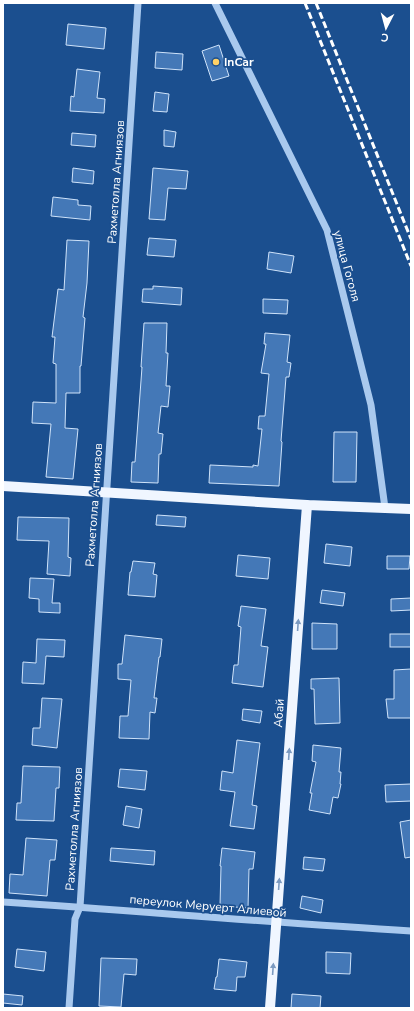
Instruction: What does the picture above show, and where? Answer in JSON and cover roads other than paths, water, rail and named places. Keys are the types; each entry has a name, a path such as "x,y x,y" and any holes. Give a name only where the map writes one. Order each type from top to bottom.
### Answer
{"main road":[{"path":"3,486 307,505 411,509"},
{"name":"Абай","path":"270,1008 307,505"}],"street":[{"name":"Рахметолла Агниязов","path":"70,1008 75,918 80,907 138,3"},
{"name":"улица Гоголя","path":"215,3 327,230 371,405 385,508"},
{"name":"переулок Меруерт Алиевой","path":"3,902 276,923 411,931"}],"railway":[{"path":"305,3 411,266"},
{"path":"316,3 411,239"}],"place":[{"name":"InCar","path":"216,62"}]}
